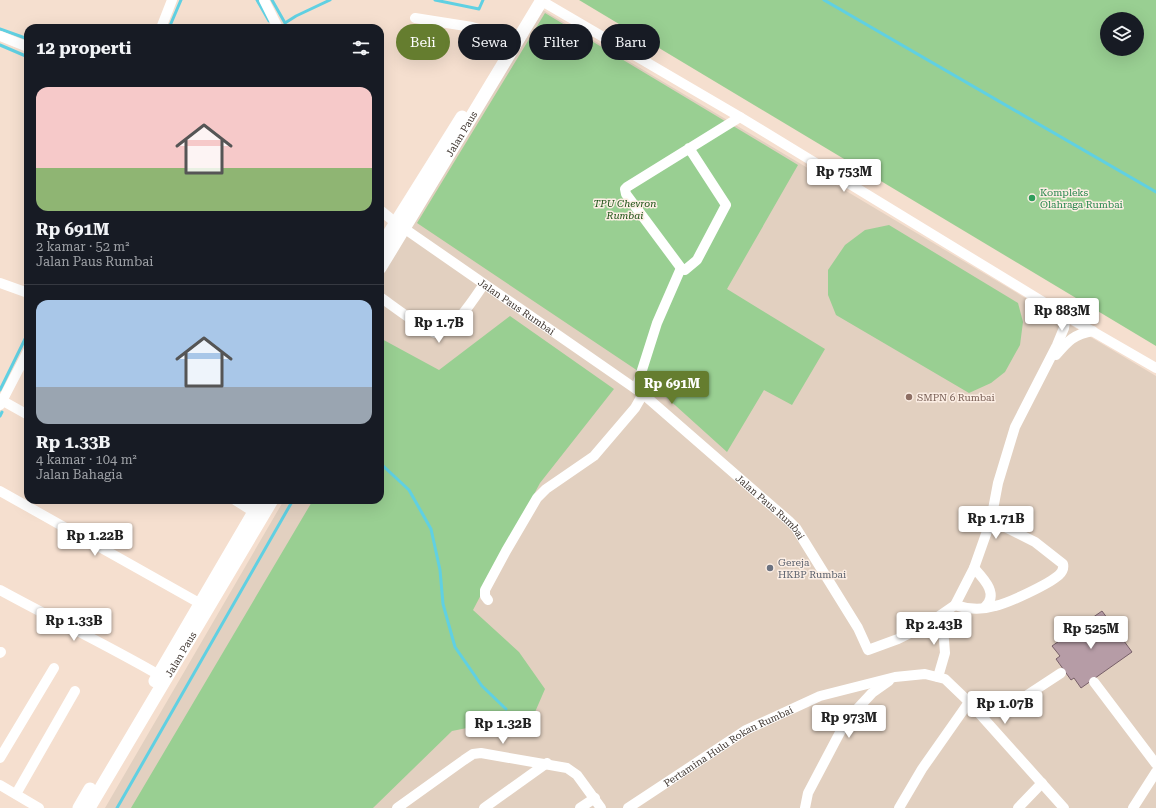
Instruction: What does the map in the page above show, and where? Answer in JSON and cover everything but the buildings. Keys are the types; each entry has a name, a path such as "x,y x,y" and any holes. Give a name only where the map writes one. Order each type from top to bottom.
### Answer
{"main road":[{"name":"Jalan Paus","path":"521,24 539,0"},
{"name":"Jalan Paus","path":"384,244 400,226 539,0"},
{"name":"Jalan Paus","path":"384,260 400,226 497,60"},
{"name":"Jalan Paus","path":"79,808 201,604 259,504"},
{"name":"Jalan Paus","path":"89,808 270,504"}],"street":[{"path":"163,24 172,0"},
{"path":"264,0 276,24"},
{"path":"539,0 740,117 1066,316 1156,368"},
{"path":"415,18 458,25"},
{"path":"0,36 24,45"},
{"path":"689,148 726,205 697,260 685,270 681,268 626,194 625,189 689,148 740,117"},
{"name":"Jalan Paus Rumbai","path":"384,213 400,226 640,392 796,528 858,628 868,650 898,639 942,616 955,604 974,568 991,520 998,483 1015,427 1046,363 1057,345 1064,328 1066,316"},
{"path":"488,600 485,596 485,590 537,498 546,489 594,456 635,408 657,323 681,268"},
{"path":"0,283 24,292"},
{"path":"384,300 412,320 434,333 438,333 450,326 463,313 484,284"},
{"path":"1046,363 1056,355 1067,342 1080,333 1093,331"},
{"path":"24,359 4,403 24,413"},
{"path":"0,491 201,604"},
{"path":"241,504 254,512"},
{"path":"955,604 969,608 995,606 1022,595 1058,576 1064,566 1055,556 1035,542 991,520"},
{"path":"974,568 987,582 990,590 990,600 985,607"},
{"path":"0,590 76,631 102,643 159,675"},
{"path":"942,616 945,652 938,677 945,679 969,702 1064,808"},
{"path":"0,758 54,668"},
{"path":"1009,707 1061,672"},
{"name":"Pertamina Hulu Rokan Rumbai","path":"628,808 746,730 820,696 895,677 925,674 938,677"},
{"path":"805,808 808,793 846,721 872,693 895,677"},
{"path":"1094,682 1156,764"},
{"path":"16,794 75,691"},
{"path":"899,808 922,770 969,702"},
{"path":"397,808 473,754 481,753 546,763 567,768 577,775 601,808"},
{"path":"484,808 546,763"},
{"path":"1133,808 1156,772"},
{"path":"1018,808 1042,783"},
{"path":"0,785 39,808"},
{"path":"580,808 595,798"}],"shaded area":[{"path":"543,10 566,24 534,24"},
{"path":"529,33 529,60 593,60 593,40 601,45 601,60 627,60 1156,376 1156,808 105,808 282,504 384,504 384,268 512,60 521,60 521,46"}],"green space":[{"name":"Kompleks Olahraga Rumbai","path":"579,0 1156,0 1156,346 660,49 660,24 619,24"},
{"name":"TPU Chevron Rumbai","path":"545,13 563,24 538,24"},
{"name":"TPU Chevron Rumbai","path":"529,39 529,60 593,60 593,42 601,47 601,60 623,60 798,165 727,289 825,349 792,405 764,390 727,452 635,369 417,223 516,60 521,60 521,52"},
{"path":"889,225 1018,303 1023,322 1020,345 1005,372 991,383 969,393 836,315 828,295 828,270 845,245 865,230"},
{"path":"510,316 614,389 540,483 473,610 519,652 545,689 529,726 492,723 452,731 373,808 131,808 311,504 384,504 384,340 439,370"}],"waterway":[{"path":"171,24 181,0"},
{"path":"257,0 269,21"},
{"path":"272,0 285,23 296,16 330,0"},
{"path":"435,0 479,9 483,0"},
{"path":"824,0 1156,192"},
{"path":"0,29 24,38"},
{"path":"0,45 24,55"},
{"path":"0,390 24,341"},
{"path":"0,416 2,412"},
{"path":"384,467 409,490 431,529 440,570 443,604 455,647 482,686 506,709"},
{"path":"117,808 291,504"}],"place":[{"name":"Kompleks Olahraga Rumbai","path":"1032,198"},
{"name":"SMPN 6 Rumbai","path":"909,397"},
{"name":"Gereja HKBP Rumbai","path":"770,568"}]}
